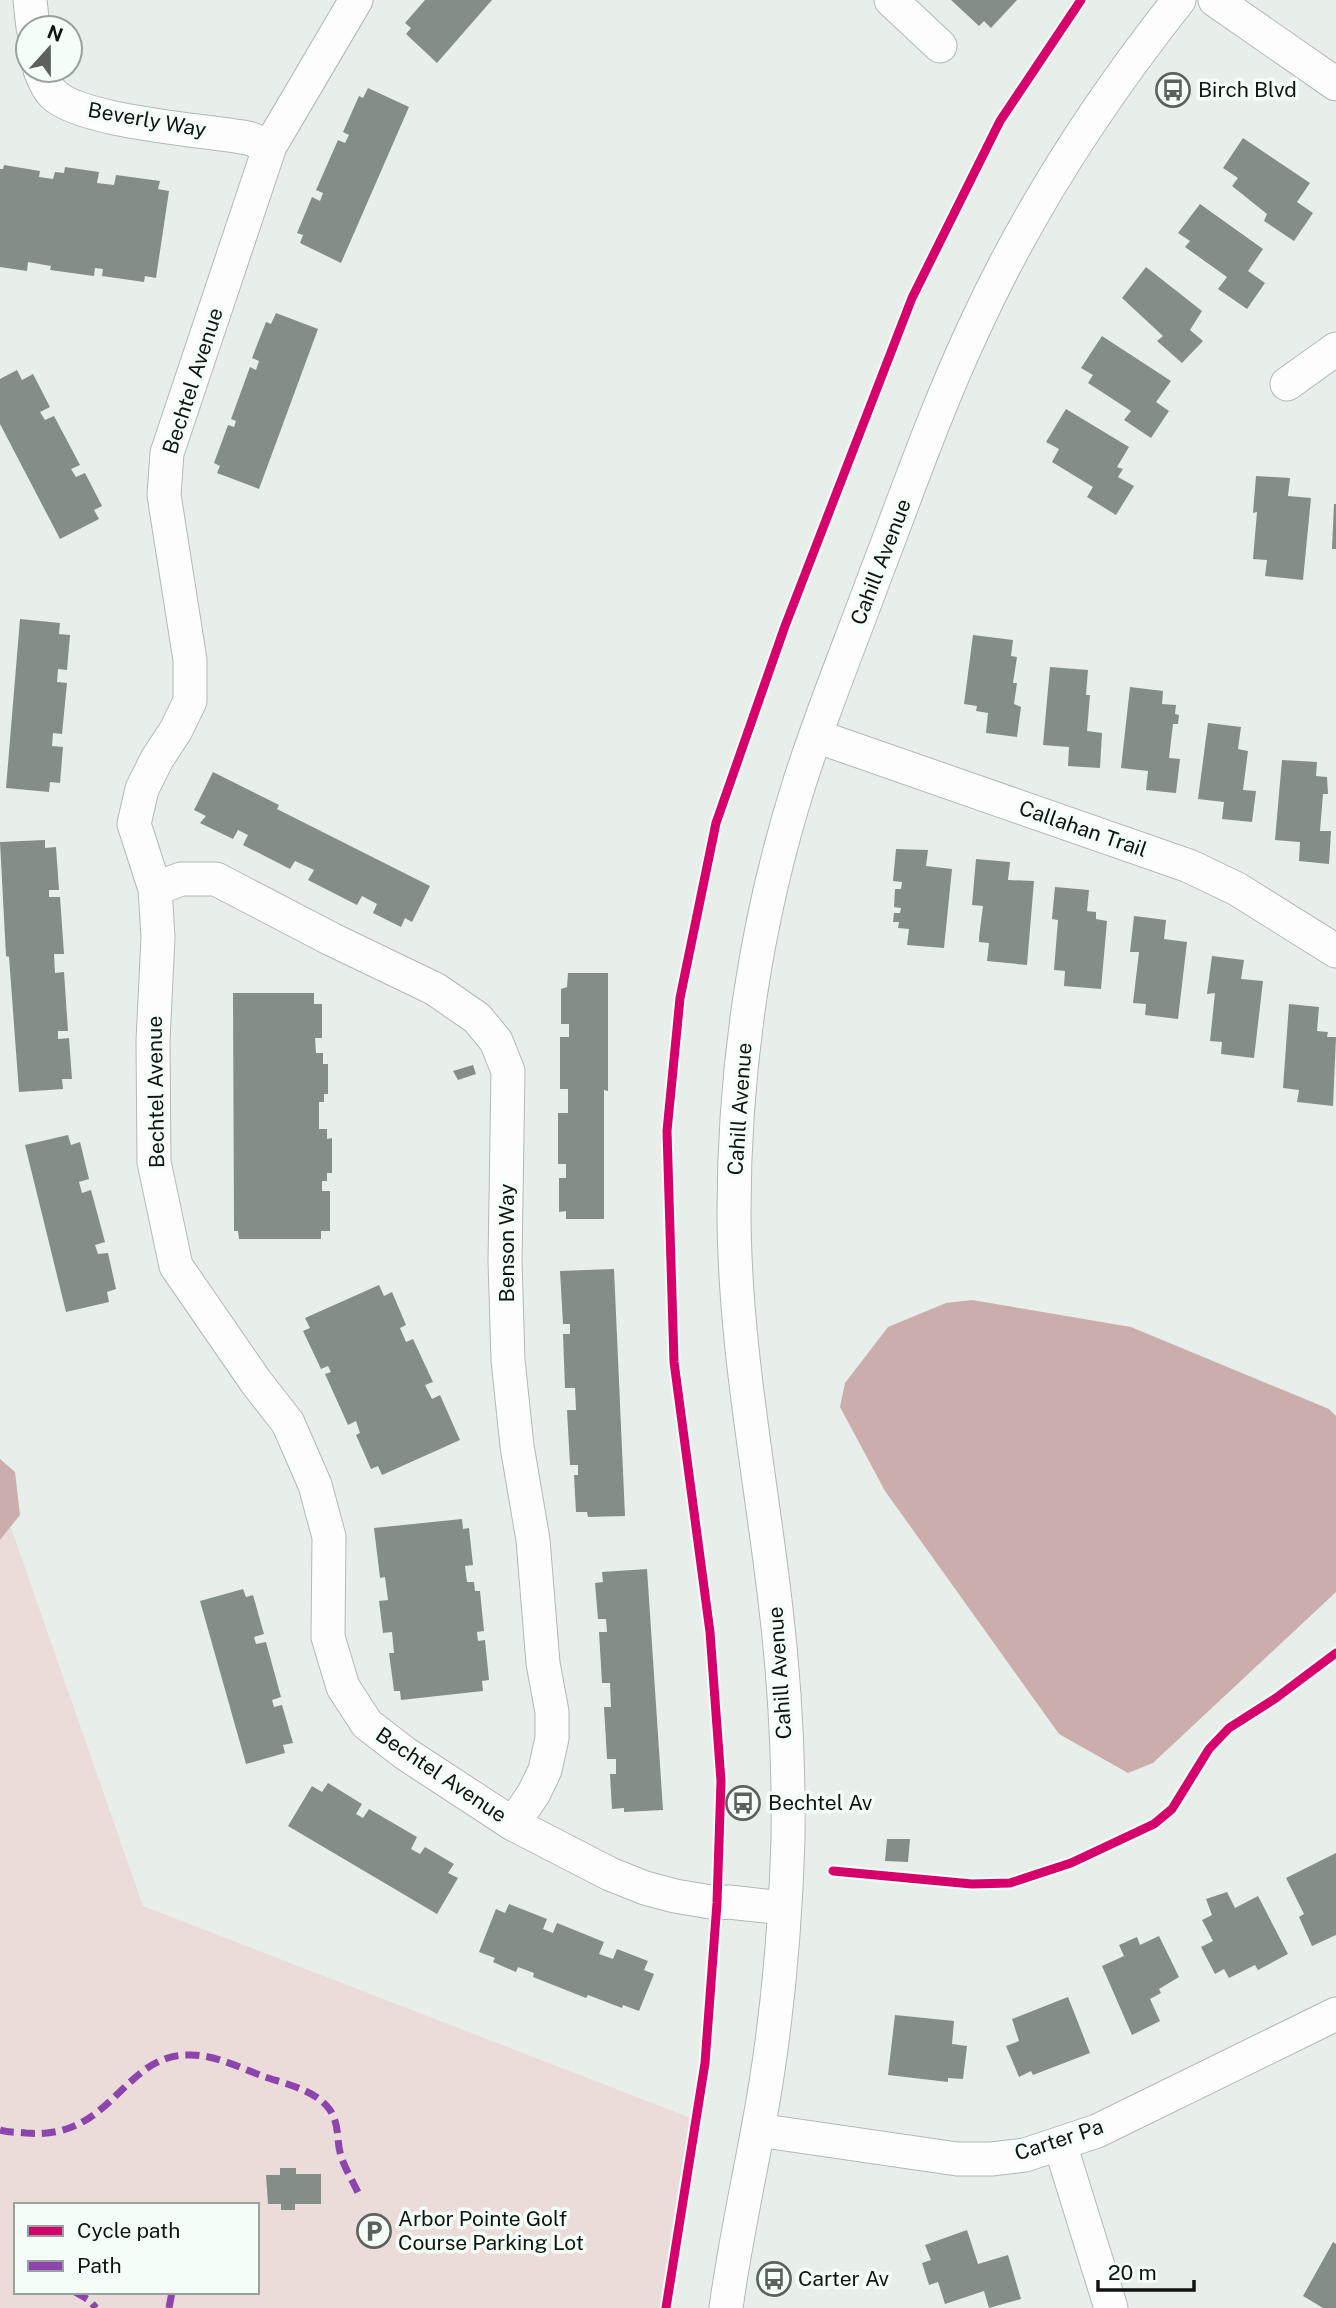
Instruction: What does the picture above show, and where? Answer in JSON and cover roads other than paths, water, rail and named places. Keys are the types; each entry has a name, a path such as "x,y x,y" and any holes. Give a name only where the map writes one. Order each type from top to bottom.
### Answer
{"street":[{"name":"Bechtel Avenue","path":"356,0 270,146 167,453 164,495 190,660 190,701 177,730 157,759 142,789 134,824 155,889 158,937 153,1041 154,1162 176,1266 256,1382 288,1423 315,1485 329,1537 328,1637 343,1687 367,1724 406,1755 513,1824 610,1874 675,1896 717,1903 784,1908"},
{"path":"891,0 940,46"},
{"name":"Cahill Avenue","path":"726,2308 734,2246 758,2130 779,1985 788,1826 783,1688 776,1605 748,1406 738,1312 734,1202 743,1055 759,946 786,827 816,736 957,366 998,278 1079,137 1142,47 1179,0"},
{"path":"1215,0 1336,83"},
{"name":"Beverly Way","path":"48,84 54,94 75,108 104,116 248,138 270,146"},
{"path":"1287,384 1336,348"},
{"name":"Callahan Trail","path":"816,736 1189,866 1237,889 1336,951"},
{"name":"Benson Way","path":"155,889 181,878 216,879 435,989 477,1018 496,1041 508,1071 505,1261 508,1360 517,1446 533,1540 543,1663 552,1712 552,1738 545,1770 534,1793 513,1824"},
{"name":"Carter Pa","path":"758,2130 957,2159 1026,2155 1097,2131 1336,2014"},
{"path":"1060,2144 1111,2308"}],"place":[{"name":"Birch Blvd","path":"1173,90"},
{"name":"Bechtel Av","path":"743,1803"},
{"name":"Arbor Pointe Golf Course Parking Lot","path":"374,2231"},
{"name":"Carter Av","path":"774,2279"}]}
